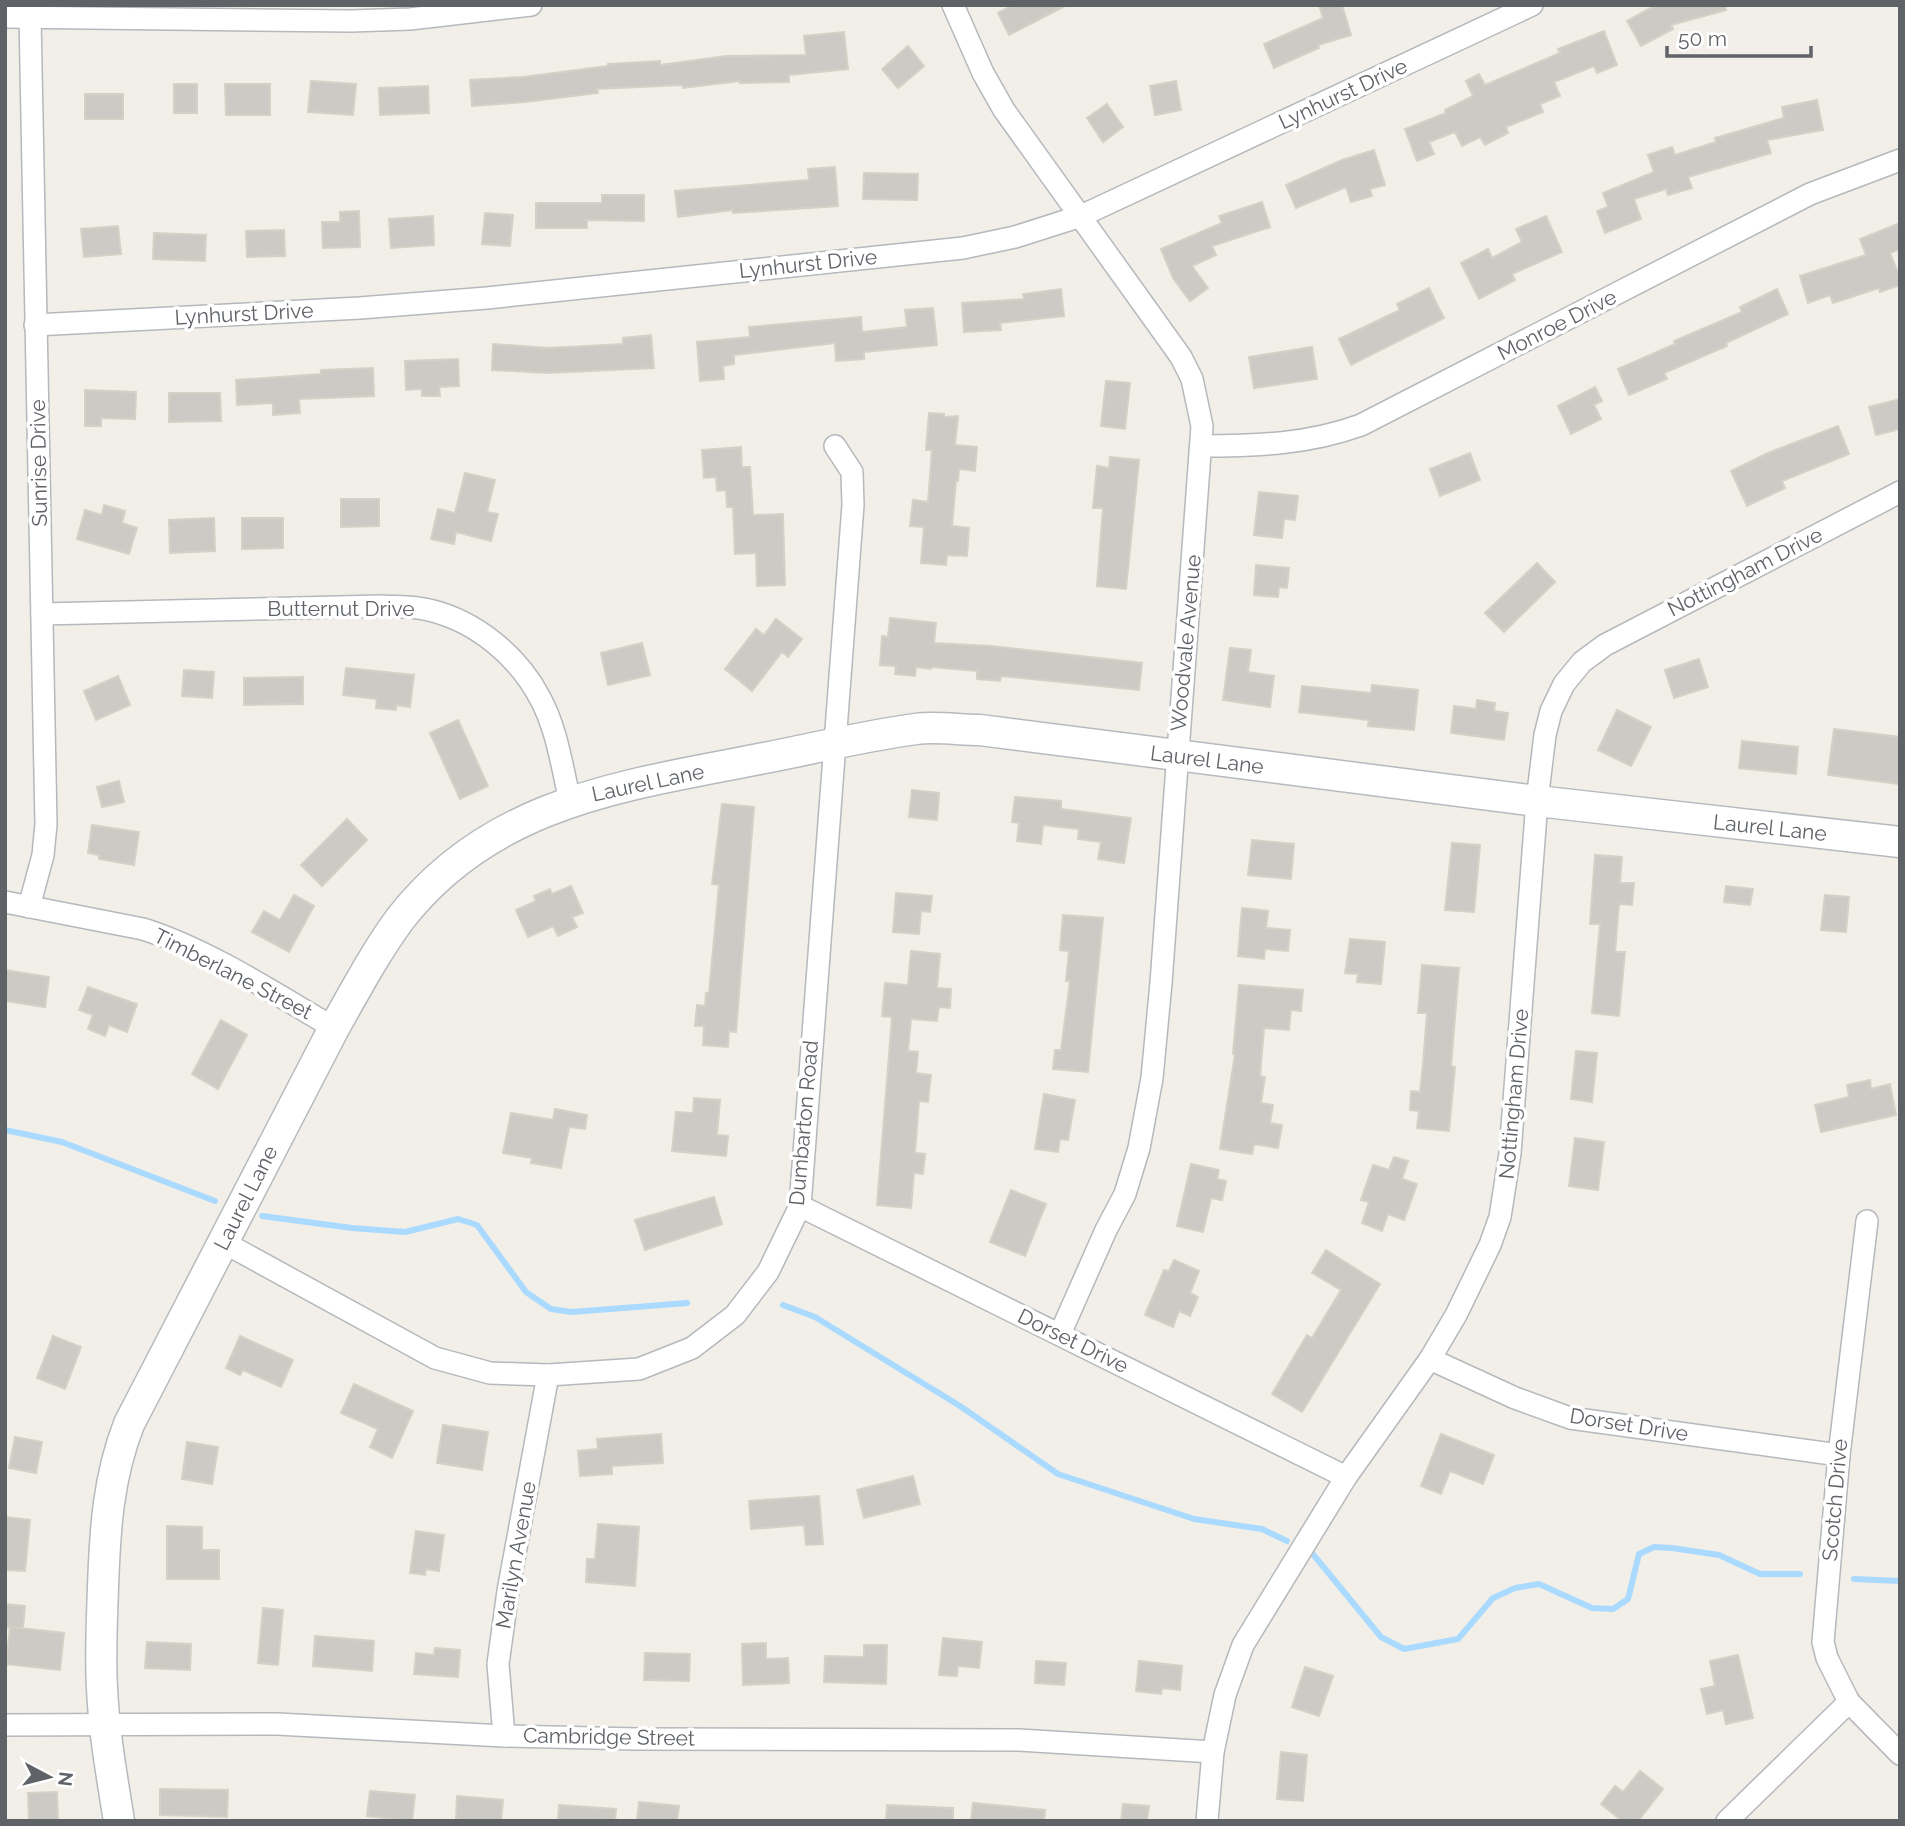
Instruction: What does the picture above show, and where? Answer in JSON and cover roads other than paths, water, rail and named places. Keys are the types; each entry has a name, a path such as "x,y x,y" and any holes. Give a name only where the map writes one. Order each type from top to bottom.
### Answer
{"street":[{"path":"5,17 351,21 410,19 531,5"},
{"name":"Woodvale Avenue","path":"953,5 983,73 1004,110 1181,357 1196,394 1202,426 1152,1078 1139,1148 1125,1194 1105,1230 1060,1334"},
{"name":"Lynhurst Drive","path":"35,325 360,308 964,248 1015,237 1081,216 1532,5"},
{"name":"Sunrise Drive","path":"29,907 46,842 30,17"},
{"name":"Monroe Drive","path":"1202,446 1282,444 1342,432 1361,425 1810,194 1900,160"},
{"name":"Dumbarton Road","path":"223,1241 435,1358 490,1373 548,1375 639,1369 692,1348 735,1315 768,1272 800,1206 853,505 852,472 835,446"},
{"name":"Nottingham Drive","path":"1207,1821 1213,1752 1225,1695 1243,1645 1346,1477 1430,1359 1463,1304 1500,1217 1506,1186 1537,801 1545,735 1551,711 1564,684 1582,662 1605,645 1900,492"},
{"name":"Butternut Drive","path":"42,614 381,606 416,608 445,615 498,646 518,666 540,698 554,732 570,801"},
{"name":"Laurel Lane","path":"119,1821 102,1688 104,1553 108,1495 119,1449 147,1386 369,965 418,898 449,870 490,840 520,823 570,801 629,785 918,728 979,730 1537,801 1900,842"},
{"name":"Timberlane Street","path":"5,902 160,934 256,982 334,1028"},
{"name":"Dorset Drive","path":"800,1206 1346,1477"},
{"name":"Scotch Drive","path":"1867,1221 1839,1455 1823,1642 1827,1658 1849,1702 1900,1754"},
{"name":"Dorset Drive","path":"1430,1359 1515,1398 1570,1418 1839,1455"},
{"name":"Marilyn Avenue","path":"504,1736 498,1664 508,1591 548,1375"},
{"path":"1727,1821 1849,1702"},
{"name":"Cambridge Street","path":"5,1725 277,1724 504,1736 636,1739 1019,1740 1213,1752"}],"waterway":[{"path":"5,1130 62,1142 215,1201"},
{"path":"262,1216 405,1232 458,1219 477,1225 526,1292 551,1309 572,1312 687,1303"},
{"path":"783,1305 815,1317 960,1406 1058,1474 1194,1519 1262,1529 1287,1541"},
{"path":"1312,1553 1381,1637 1404,1649 1458,1639 1493,1598 1515,1588 1539,1584 1592,1608 1613,1609 1628,1599 1639,1554 1654,1547 1719,1555 1760,1574 1800,1574"},
{"path":"1854,1579 1900,1581"}]}
